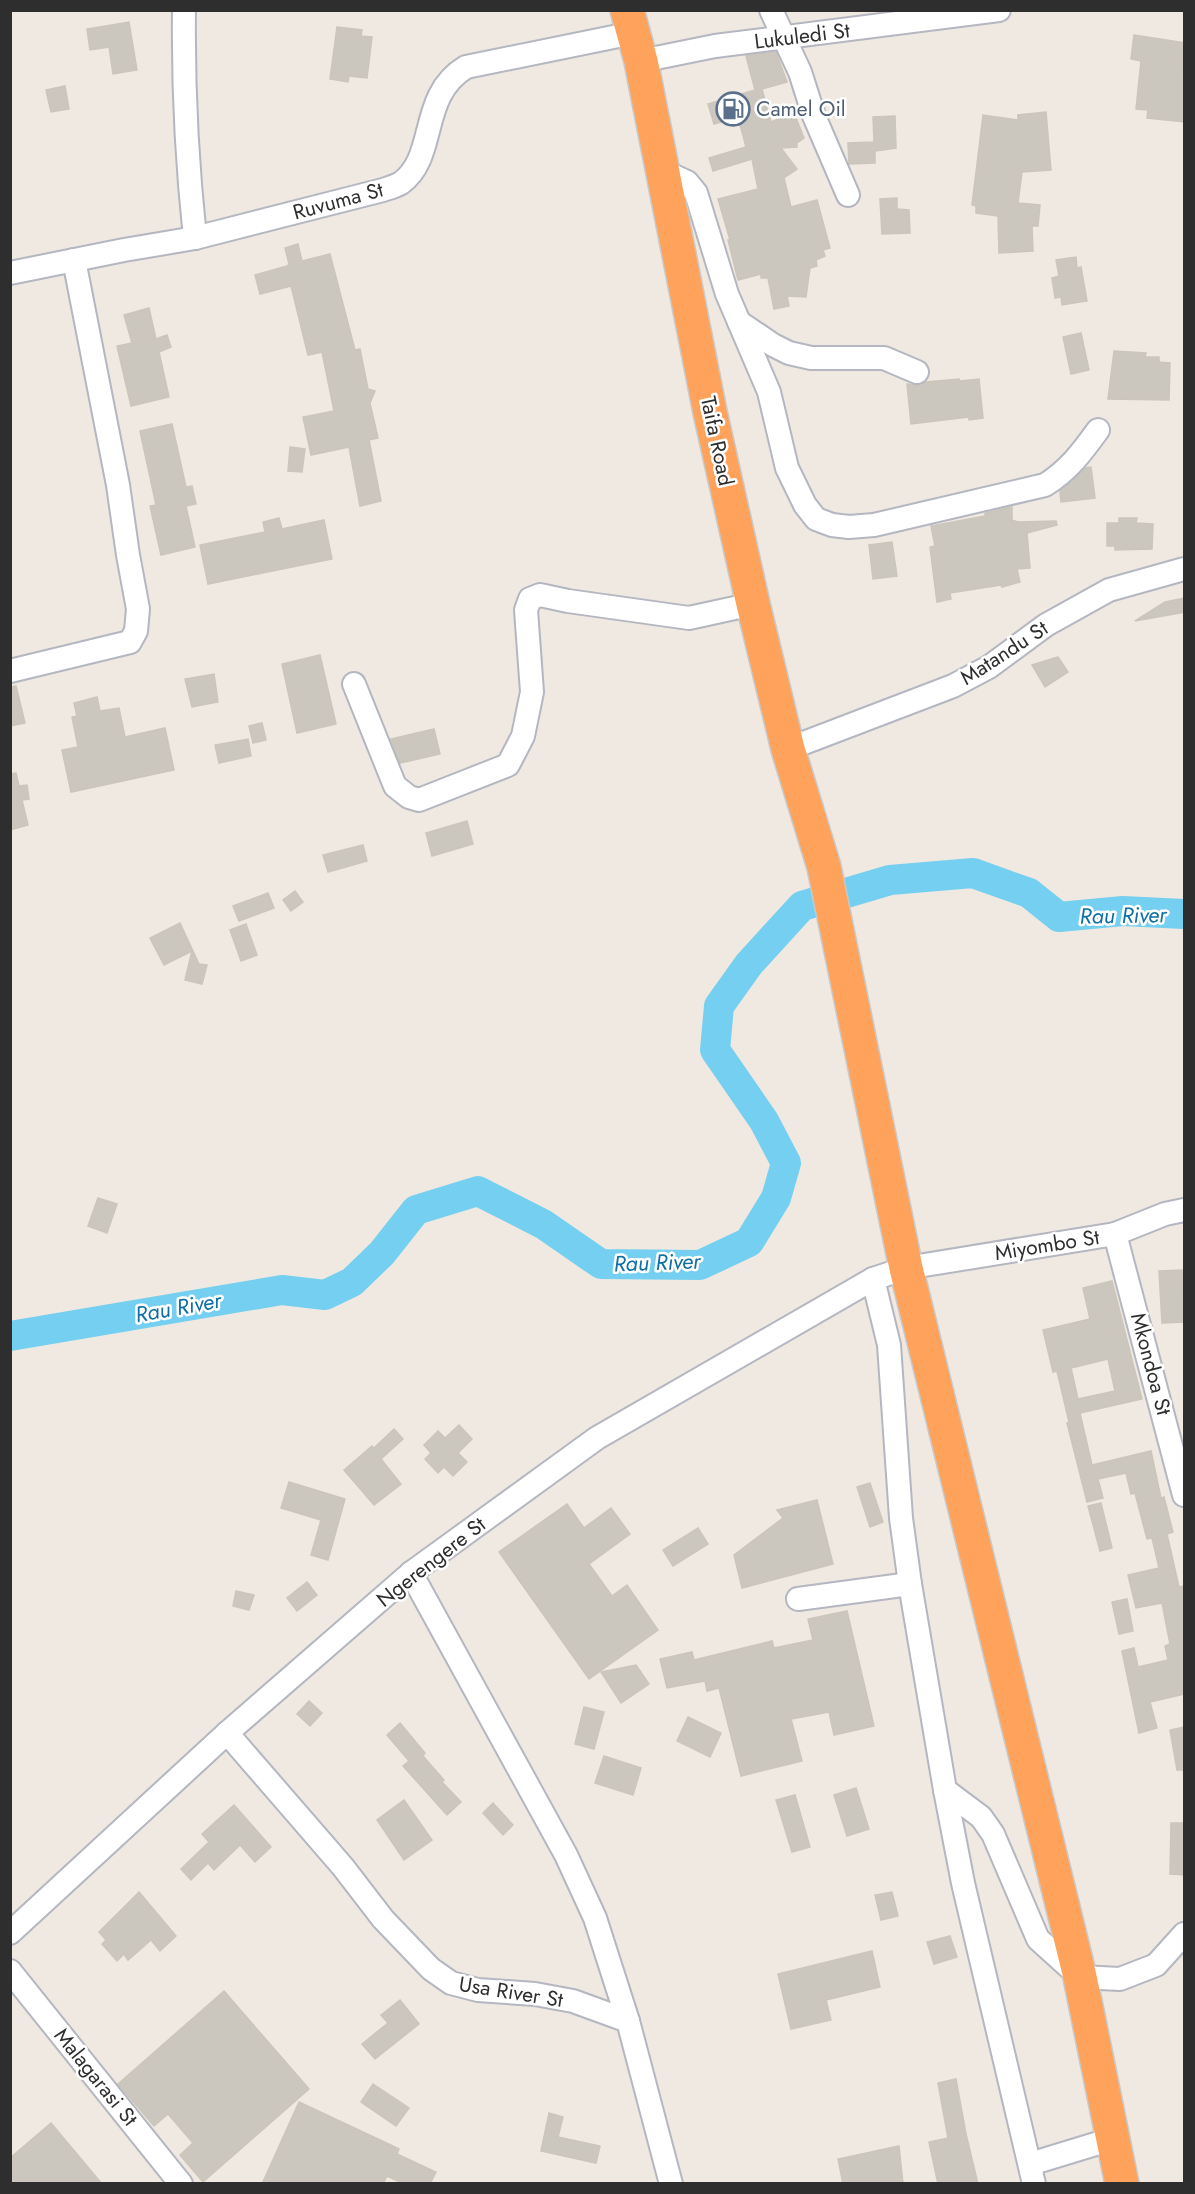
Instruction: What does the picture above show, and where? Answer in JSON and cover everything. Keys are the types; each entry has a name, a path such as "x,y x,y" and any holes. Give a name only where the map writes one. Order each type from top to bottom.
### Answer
{"highway":[{"name":"Taifa Road","path":"634,35 710,412 753,604 789,749 824,867 906,1268 1080,1977 1122,2184"}],"street":[{"path":"184,10 184,79 189,178 195,238"},
{"path":"771,10 800,72 814,116 848,195"},
{"name":"Lukuledi St","path":"634,35 715,46 999,10"},
{"name":"Ruvuma St","path":"10,273 195,238 383,190 401,183 414,168 422,151 436,103 444,86 453,75 466,67 634,35"},
{"path":"663,171 687,182 696,193 727,294 769,392 787,468 816,519 832,525 849,527 874,525 1045,485 1062,475 1073,464 1098,430"},
{"path":"10,671 130,642 136,631 138,609 118,485 74,260"},
{"path":"739,322 789,353 811,358 884,358 917,372"},
{"name":"Matandu St","path":"789,749 953,686 989,667 1046,625 1109,590 1185,569"},
{"path":"354,684 395,786 409,797 419,800 508,765 523,736 532,692 526,610 530,599 540,595 689,618 753,604"},
{"name":"Miyombo St","path":"906,1268 1115,1234 1165,1214 1185,1210"},
{"name":"Mkondoa St","path":"1115,1234 1185,1495"},
{"name":"Ngerengere St","path":"10,1933 227,1733 411,1573 597,1438 873,1279 906,1268"},
{"path":"873,1279 889,1345 902,1518 910,1584 945,1790 963,1882 1032,2174 1112,2139"},
{"path":"411,1573 566,1855 595,1918 628,2021 671,2184"},
{"path":"798,1599 910,1584"},
{"name":"Usa River St","path":"227,1733 343,1867 383,1919 431,1969 451,1983 478,1990 535,1994 573,2001 628,2021"},
{"path":"945,1790 981,1817 993,1834 1038,1939 1080,1977 1120,1979 1155,1965 1185,1934"},
{"name":"Malagarasi St","path":"10,1971 181,2184"}],"building":[{"path":"129,22 137,70 113,74 109,47 90,50 87,29"},
{"path":"337,27 362,30 361,36 372,37 367,78 349,76 348,82 330,79"},
{"path":"1134,35 1185,43 1182,65 1185,66 1185,122 1147,118 1148,110 1136,109 1141,61 1131,59"},
{"path":"776,52 787,82 762,89 771,122 794,113 804,138 797,143 797,147 781,148 797,169 784,178 791,207 817,200 830,248 823,250 825,256 816,260 817,266 810,268 806,297 787,296 789,306 774,309 768,278 761,278 761,274 738,280 728,240 730,240 718,199 758,189 752,159 713,171 709,158 746,147 738,117 714,124 708,104 755,90 746,56"},
{"path":"65,86 69,109 51,112 46,90"},
{"path":"1046,112 1051,170 1022,172 1018,203 1040,205 1038,226 1032,226 1033,251 999,253 998,216 976,213 976,206 972,205 983,115 1018,120 1018,115"},
{"path":"895,116 896,148 875,151 875,163 849,164 848,143 874,142 873,117"},
{"path":"897,198 897,209 909,210 910,233 882,234 880,199"},
{"path":"298,244 302,261 330,254 355,350 360,349 368,389 375,391 370,403 378,438 369,440 381,501 360,506 349,447 311,455 303,417 334,411 322,352 308,355 291,286 260,294 255,275 287,266 289,264 285,248"},
{"path":"1076,257 1077,268 1081,267 1087,301 1062,305 1061,297 1055,298 1052,278 1059,276 1056,260"},
{"path":"149,308 156,339 167,335 171,347 159,352 169,397 131,406 117,346 132,343 124,315"},
{"path":"1081,333 1089,370 1071,374 1063,337"},
{"path":"1114,351 1146,353 1145,357 1159,357 1159,362 1170,363 1169,400 1108,399"},
{"path":"959,379 960,381 979,379 983,418 969,420 969,417 911,424 907,384 918,385 926,382"},
{"path":"172,424 186,487 192,486 196,504 186,506 195,547 161,555 150,506 156,505 140,431"},
{"path":"290,447 305,449 302,472 288,471"},
{"path":"1091,467 1095,498 1061,502 1060,491 1085,468"},
{"path":"1012,507 1012,520 1018,522 1056,521 1057,525 1027,533 1030,568 1017,569 1020,582 1002,587 1001,585 950,593 951,599 937,602 930,547 935,546 931,526 985,516 985,513"},
{"path":"279,518 282,529 324,520 332,559 208,584 200,545 265,532 263,522"},
{"path":"1119,518 1137,518 1136,523 1153,524 1152,549 1115,550 1115,546 1107,546 1107,523 1119,523"},
{"path":"892,542 897,576 873,579 869,545"},
{"path":"1185,598 1185,612 1135,621 1165,602"},
{"path":"320,655 336,724 297,733 282,664"},
{"path":"1058,657 1068,672 1045,687 1032,665"},
{"path":"214,674 218,702 192,707 185,679"},
{"path":"16,686 25,723 10,726 10,687"},
{"path":"97,697 100,711 119,708 125,737 165,728 174,770 71,792 62,750 78,747 72,717 77,716 74,703"},
{"path":"262,723 266,740 253,743 249,726"},
{"path":"434,729 440,754 400,763 391,739"},
{"path":"248,739 251,756 219,763 215,745"},
{"path":"16,773 19,786 27,785 29,799 22,800 28,825 10,830 10,774"},
{"path":"467,821 473,844 432,856 426,833"},
{"path":"363,845 367,861 328,872 323,855"},
{"path":"295,891 303,902 291,911 283,900"},
{"path":"268,893 274,908 239,921 233,906"},
{"path":"180,923 199,964 207,965 202,984 185,980 192,951 164,965 150,938"},
{"path":"246,924 257,955 241,961 230,930"},
{"path":"98,1198 117,1204 107,1233 88,1226"},
{"path":"1182,1270 1185,1322 1162,1323 1159,1271"},
{"path":"1112,1281 1142,1399 1080,1413 1092,1465 1151,1451 1161,1498 1164,1497 1173,1532 1167,1534 1179,1587 1185,1586 1185,1694 1150,1702 1157,1728 1139,1733 1122,1651 1134,1648 1138,1667 1168,1660 1165,1646 1170,1644 1162,1603 1136,1608 1128,1575 1159,1568 1152,1538 1147,1539 1135,1493 1131,1494 1126,1473 1098,1479 1103,1498 1087,1502 1067,1423 1069,1422 1057,1371 1053,1372 1043,1330 1090,1319 1083,1288","holes":["1108,1359 1115,1391 1078,1399 1071,1368"]},
{"path":"459,1425 472,1439 458,1453 467,1462 453,1476 444,1467 438,1473 425,1459 431,1453 424,1445 438,1431 445,1438"},
{"path":"394,1429 403,1439 381,1459 401,1484 374,1505 344,1470 372,1446 374,1448"},
{"path":"289,1482 345,1499 328,1560 311,1555 321,1520 281,1508"},
{"path":"870,1483 883,1522 870,1527 857,1487"},
{"path":"817,1500 833,1564 742,1588 734,1555 783,1518 777,1510"},
{"path":"1101,1503 1112,1548 1100,1551 1088,1506"},
{"path":"567,1504 584,1528 611,1508 630,1534 589,1564 612,1596 627,1585 658,1630 589,1679 499,1552"},
{"path":"698,1528 708,1544 673,1566 663,1550"},
{"path":"307,1582 317,1595 297,1611 287,1598"},
{"path":"236,1591 254,1595 249,1610 233,1606"},
{"path":"1127,1599 1133,1631 1119,1634 1112,1602"},
{"path":"847,1611 874,1726 834,1735 829,1712 791,1719 802,1761 741,1776 719,1688 707,1691 705,1681 667,1688 660,1659 692,1652 694,1660 772,1641 774,1648 813,1640 808,1619"},
{"path":"636,1665 649,1684 621,1703 601,1672"},
{"path":"309,1701 322,1713 310,1726 297,1714"},
{"path":"584,1707 604,1712 594,1749 575,1744"},
{"path":"688,1717 721,1733 710,1757 677,1741"},
{"path":"400,1723 425,1753 423,1756 444,1780 442,1782 461,1802 447,1815 403,1766 409,1761 387,1735"},
{"path":"1185,1727 1185,1770 1177,1770 1170,1730"},
{"path":"604,1756 641,1768 633,1795 595,1783"},
{"path":"856,1788 869,1829 847,1836 834,1795"},
{"path":"795,1795 810,1847 792,1852 776,1800"},
{"path":"404,1800 432,1840 404,1860 377,1820"},
{"path":"493,1803 513,1825 503,1835 483,1813"},
{"path":"234,1805 271,1847 255,1862 240,1845 214,1870 208,1863 191,1880 181,1869 209,1842 202,1834"},
{"path":"1171,1823 1185,1823 1185,1875 1170,1874"},
{"path":"139,1892 176,1936 160,1951 151,1940 128,1960 124,1954 117,1961 102,1944 106,1940 99,1932"},
{"path":"892,1892 898,1916 881,1920 875,1895"},
{"path":"950,1936 957,1957 934,1964 927,1942"},
{"path":"872,1951 880,1987 826,2000 831,2020 791,2029 778,1974"},
{"path":"224,1991 309,2089 203,2182 180,2155 193,2143 168,2114 154,2126 118,2084"},
{"path":"400,2000 419,2024 375,2059 362,2044 388,2023 381,2015"},
{"path":"956,2079 978,2184 938,2184 929,2142 948,2138 938,2083"},
{"path":"373,2084 409,2108 396,2126 361,2102"},
{"path":"299,2102 399,2149 397,2154 436,2172 430,2184 404,2184 387,2176 383,2184 262,2184"},
{"path":"549,2113 563,2117 558,2137 600,2146 596,2163 541,2151"},
{"path":"51,2123 102,2184 10,2184 10,2158"},
{"path":"899,2146 903,2184 843,2184 838,2159"}],"waterway":[{"name":"Rau River","path":"10,1336 282,1290 325,1295 352,1282 382,1253 416,1210 478,1191 543,1224 601,1264 700,1265 749,1242 776,1198 786,1163 764,1121 715,1050 719,1006 749,964 802,906 890,880 973,873 1029,893 1059,917 1123,911 1184,914"}],"place":[{"name":"Camel Oil","path":"733,109"}]}
